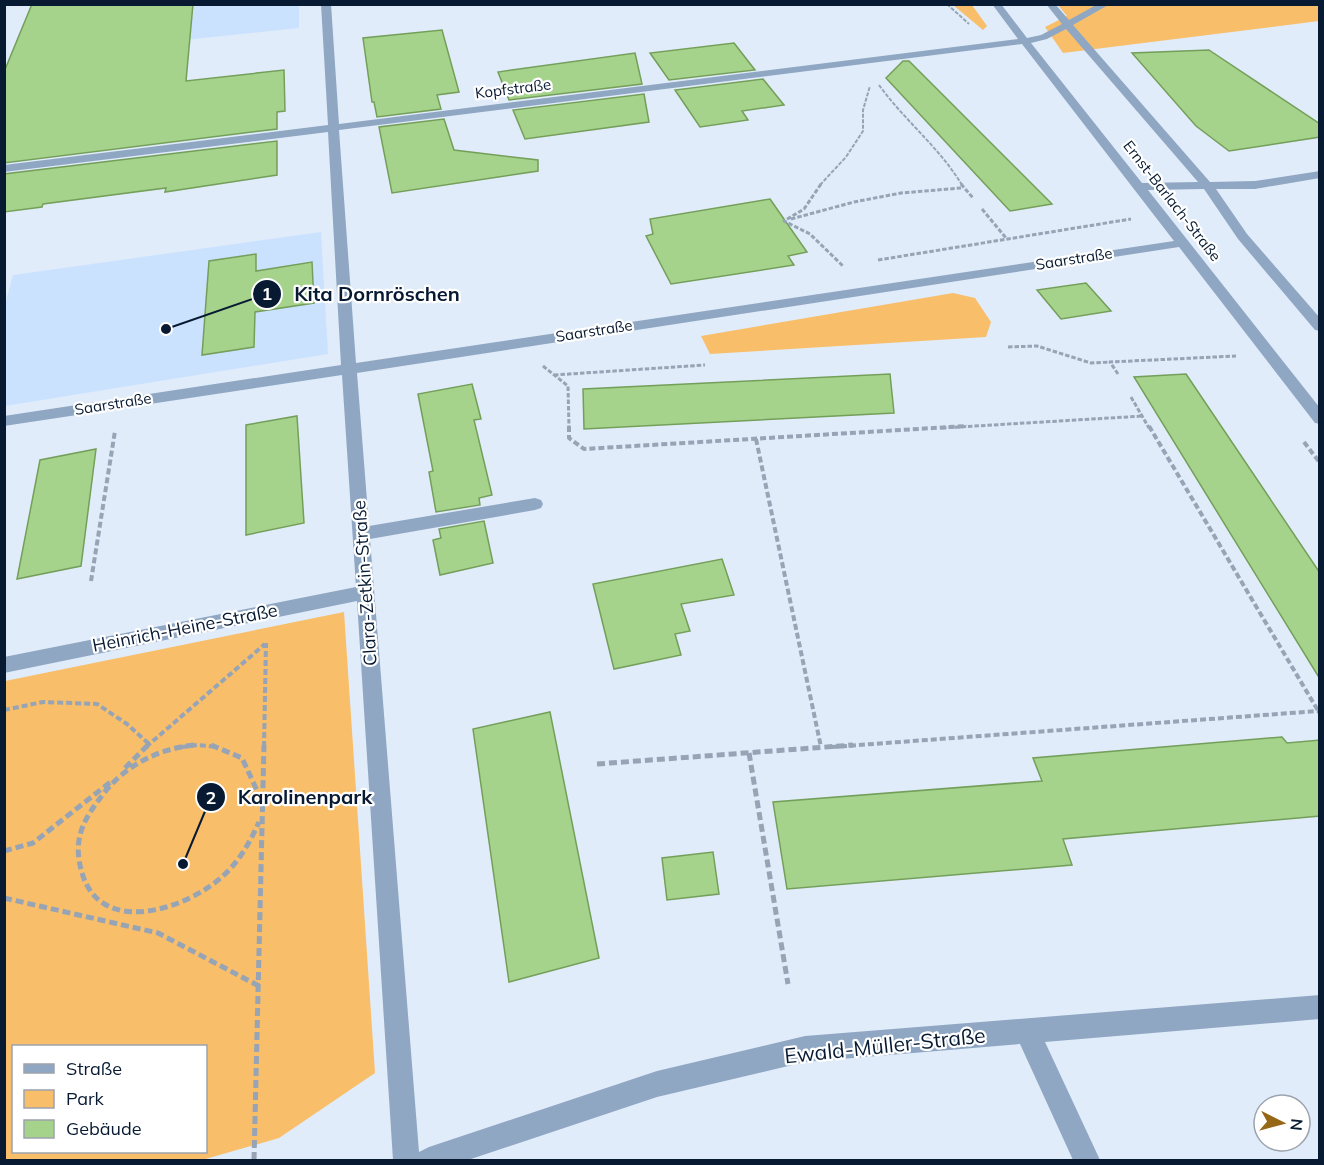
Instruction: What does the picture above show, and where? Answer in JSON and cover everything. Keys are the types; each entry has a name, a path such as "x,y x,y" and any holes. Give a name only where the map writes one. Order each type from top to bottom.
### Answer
{"street":[{"name":"Clara-Zetkin-Straße","path":"326,4 349,368 406,1161"},
{"name":"Ernst-Barlach-Straße","path":"996,4 1320,419"},
{"path":"1050,4 1207,186 1242,236 1320,327"},
{"name":"Kopfstraße","path":"4,169 1025,41 1044,37 1106,4"},
{"path":"1141,187 1255,185 1320,174"},
{"name":"Saarstraße","path":"4,421 1183,243"},
{"path":"362,534 409,524 535,504"},
{"name":"Heinrich-Heine-Straße","path":"4,665 366,592"},
{"name":"Ewald-Müller-Straße","path":"429,1161 657,1084 805,1049 1320,1007"},
{"path":"1027,1032 1087,1161"}],"path":[{"path":"947,4 974,28"},
{"path":"877,81 907,121 933,142 953,167 961,188 973,198"},
{"path":"784,221 804,209 824,180 846,157 863,131 863,110 870,84"},
{"path":"784,221 854,202 900,193 961,188"},
{"path":"982,209 1006,239"},
{"path":"784,221 810,234 843,266"},
{"path":"514,343 568,386 569,438 584,449 1143,416"},
{"path":"1008,347 1037,346 1091,363 1240,356"},
{"path":"1110,362 1118,374"},
{"path":"554,375 705,365"},
{"path":"597,764 1319,713 1131,397"},
{"path":"91,581 119,403"},
{"path":"756,438 820,747"},
{"path":"254,1161 266,612"},
{"path":"260,819 250,842 229,871 195,898 153,912 115,910 96,899 83,883 77,845 88,814 118,775 149,744 266,643"},
{"path":"4,710 43,702 97,704 127,724 149,744"},
{"path":"4,851 33,843 118,775 140,761 180,746 212,745 242,758 261,798"},
{"path":"749,753 788,984"},
{"path":"4,898 158,933 259,986"}],"shaded area":[{"path":"136,5 299,5 299,28 128,46"},
{"path":"321,232 328,354 5,406 5,304 13,275"}],"green space":[{"path":"953,5 972,5 987,26 983,30"},
{"path":"1058,5 1319,5 1319,21 1063,53 1045,27 1067,16"},
{"path":"953,293 975,298 991,322 986,337 710,354 701,336"},
{"path":"344,612 375,1073 279,1138 202,1160 5,1160 5,681"}],"building":[{"path":"32,4 193,4 186,81 284,70 285,111 277,112 277,129 4,163 4,72"},
{"path":"442,30 459,92 437,95 441,109 377,117 374,102 372,102 363,38"},
{"path":"734,43 755,70 669,80 650,53"},
{"path":"1209,50 1320,124 1320,137 1229,151 1196,126 1132,53"},
{"path":"635,53 642,84 509,100 498,72"},
{"path":"903,61 909,61 1052,204 1010,211 886,78"},
{"path":"763,79 784,105 742,111 748,120 700,127 675,90"},
{"path":"644,94 649,122 525,139 513,110"},
{"path":"444,119 454,150 538,160 538,171 392,193 379,127"},
{"path":"277,141 277,175 165,192 166,188 43,204 42,207 4,212 4,174"},
{"path":"770,199 807,252 788,256 794,265 671,284 646,236 653,234 650,219"},
{"path":"256,254 256,271 312,262 314,303 255,312 254,347 202,355 209,261"},
{"path":"1086,283 1111,311 1061,319 1037,290"},
{"path":"890,374 894,413 584,429 583,389"},
{"path":"1186,374 1320,573 1320,679 1134,377"},
{"path":"472,384 481,419 474,420 492,495 479,498 480,505 436,512 429,472 433,471 418,394"},
{"path":"297,416 304,523 246,535 246,425"},
{"path":"96,449 81,566 17,579 40,460"},
{"path":"484,521 493,563 440,575 433,540 441,538 439,529"},
{"path":"722,559 734,595 681,604 690,631 675,634 681,655 614,669 593,584"},
{"path":"550,712 599,958 509,982 473,729"},
{"path":"1282,737 1287,743 1320,740 1320,816 1063,839 1072,865 787,889 773,802 1042,781 1033,758"},
{"path":"713,852 719,894 667,900 662,858"}],"place":[{"name":"Kita Dornröschen","path":"166,329"},
{"name":"Karolinenpark","path":"183,864"}]}
